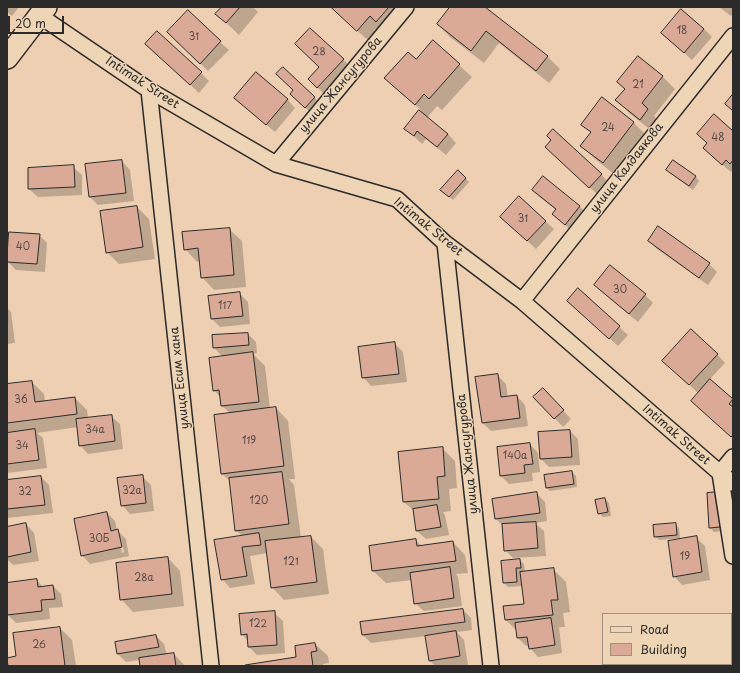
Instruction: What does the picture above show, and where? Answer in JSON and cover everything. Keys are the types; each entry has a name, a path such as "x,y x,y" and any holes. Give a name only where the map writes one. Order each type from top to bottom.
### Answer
{"street":[{"name":"улица Жансугурова","path":"276,164 406,7"},
{"name":"Intimak Street","path":"43,11 149,90 276,164 397,199 445,243 522,301 733,483"},
{"path":"7,58 43,11"},
{"name":"улица Калдаякова","path":"522,301 733,36"},
{"name":"улица Есим хана","path":"149,90 211,666"},
{"name":"улица Жансугурова","path":"445,243 491,666"},
{"path":"733,457 720,473 733,556"}],"building":[{"path":"222,7 240,7 226,23 215,14"},
{"path":"331,7 389,7 376,22 370,16 357,31"},
{"path":"450,7 485,7 548,56 536,71 486,31 471,51 437,24"},
{"path":"681,9 704,29 684,53 661,33"},
{"path":"188,10 221,41 200,64 167,32"},
{"path":"310,28 344,59 317,88 308,79 319,67 295,44"},
{"path":"157,31 202,72 190,85 145,44"},
{"path":"433,40 460,64 429,99 424,94 415,105 384,78 408,52 416,59"},
{"path":"638,56 663,76 642,103 648,109 640,120 615,100 625,89 617,82"},
{"path":"283,67 315,97 305,108 290,94 293,90 276,74"},
{"path":"256,72 288,99 266,125 234,98"},
{"path":"733,94 733,111 725,104"},
{"path":"602,97 634,122 603,163 580,146 591,132 581,125"},
{"path":"419,110 448,134 437,147 417,131 414,136 404,129"},
{"path":"714,114 733,131 733,160 730,164 726,160 722,165 703,148 707,143 697,134"},
{"path":"553,129 602,174 589,188 545,147 551,140 547,136"},
{"path":"122,160 126,193 89,197 85,164"},
{"path":"673,160 696,176 689,186 666,170"},
{"path":"74,165 75,187 28,189 28,168"},
{"path":"458,170 466,178 449,197 440,190"},
{"path":"543,176 580,206 565,225 552,214 556,209 532,190"},
{"path":"519,196 546,221 527,241 500,217"},
{"path":"137,206 143,247 106,253 100,211"},
{"path":"658,226 710,263 699,278 648,241"},
{"path":"230,228 234,275 201,278 198,248 184,250 182,232"},
{"path":"9,232 40,234 37,264 7,262"},
{"path":"610,265 646,294 629,314 594,285"},
{"path":"578,288 620,326 609,339 567,301"},
{"path":"240,292 243,316 211,319 208,296"},
{"path":"691,329 718,354 689,385 662,361"},
{"path":"248,333 249,345 213,348 212,335"},
{"path":"395,342 399,374 362,378 358,347"},
{"path":"253,352 259,402 221,406 219,390 213,391 209,358"},
{"path":"498,374 501,397 517,395 520,418 482,423 475,377"},
{"path":"710,379 733,399 729,404 733,407 733,435 731,437 691,401"},
{"path":"32,381 35,402 75,397 77,414 7,423 7,384"},
{"path":"543,388 564,410 554,419 533,397"},
{"path":"276,407 284,466 221,474 214,415"},
{"path":"112,415 115,441 79,446 76,419"},
{"path":"35,429 39,460 7,464 7,433"},
{"path":"570,430 572,457 540,459 538,432"},
{"path":"530,443 533,464 524,465 525,473 500,476 497,447"},
{"path":"443,447 445,476 437,477 439,499 403,502 398,452"},
{"path":"572,471 574,484 546,488 544,475"},
{"path":"282,472 289,524 235,531 229,478"},
{"path":"143,475 146,503 121,506 117,478"},
{"path":"41,476 45,505 7,509 7,480"},
{"path":"537,492 540,513 495,519 492,499"},
{"path":"718,492 720,527 709,528 707,493"},
{"path":"605,498 608,512 598,514 595,500"},
{"path":"437,505 441,527 416,531 413,509"},
{"path":"107,512 111,531 118,529 122,547 81,556 74,519"},
{"path":"536,522 538,548 504,551 502,524"},
{"path":"26,523 31,552 7,557 7,527"},
{"path":"676,523 677,535 654,537 653,525"},
{"path":"259,533 261,545 242,547 247,576 221,580 214,540"},
{"path":"311,536 317,582 271,588 265,541"},
{"path":"697,536 702,572 673,577 668,541"},
{"path":"416,539 417,546 453,541 456,561 372,571 369,546"},
{"path":"168,557 172,594 120,600 116,563"},
{"path":"520,559 521,568 516,568 517,582 503,583 501,561"},
{"path":"450,567 454,598 414,604 410,573"},
{"path":"554,568 558,600 551,600 553,615 505,620 503,606 524,604 520,572"},
{"path":"37,579 38,587 53,585 55,599 41,600 42,611 7,615 7,583"},
{"path":"463,609 465,622 362,635 360,622"},
{"path":"275,611 277,645 248,647 247,634 241,635 239,614"},
{"path":"551,618 555,645 529,649 527,637 517,638 515,623"},
{"path":"732,622 733,628 732,656"},
{"path":"60,627 65,666 8,666 7,658 16,656 13,633"},
{"path":"456,631 460,656 429,661 425,636"},
{"path":"156,635 159,647 117,654 115,642"},
{"path":"315,643 317,651 311,652 313,666 245,666 296,657 295,646"},
{"path":"174,653 176,666 140,666 139,658"},
{"path":"628,665 628,666 597,666"},
{"path":"698,665 698,666 633,666"},
{"path":"730,665 731,666 705,666"}]}
